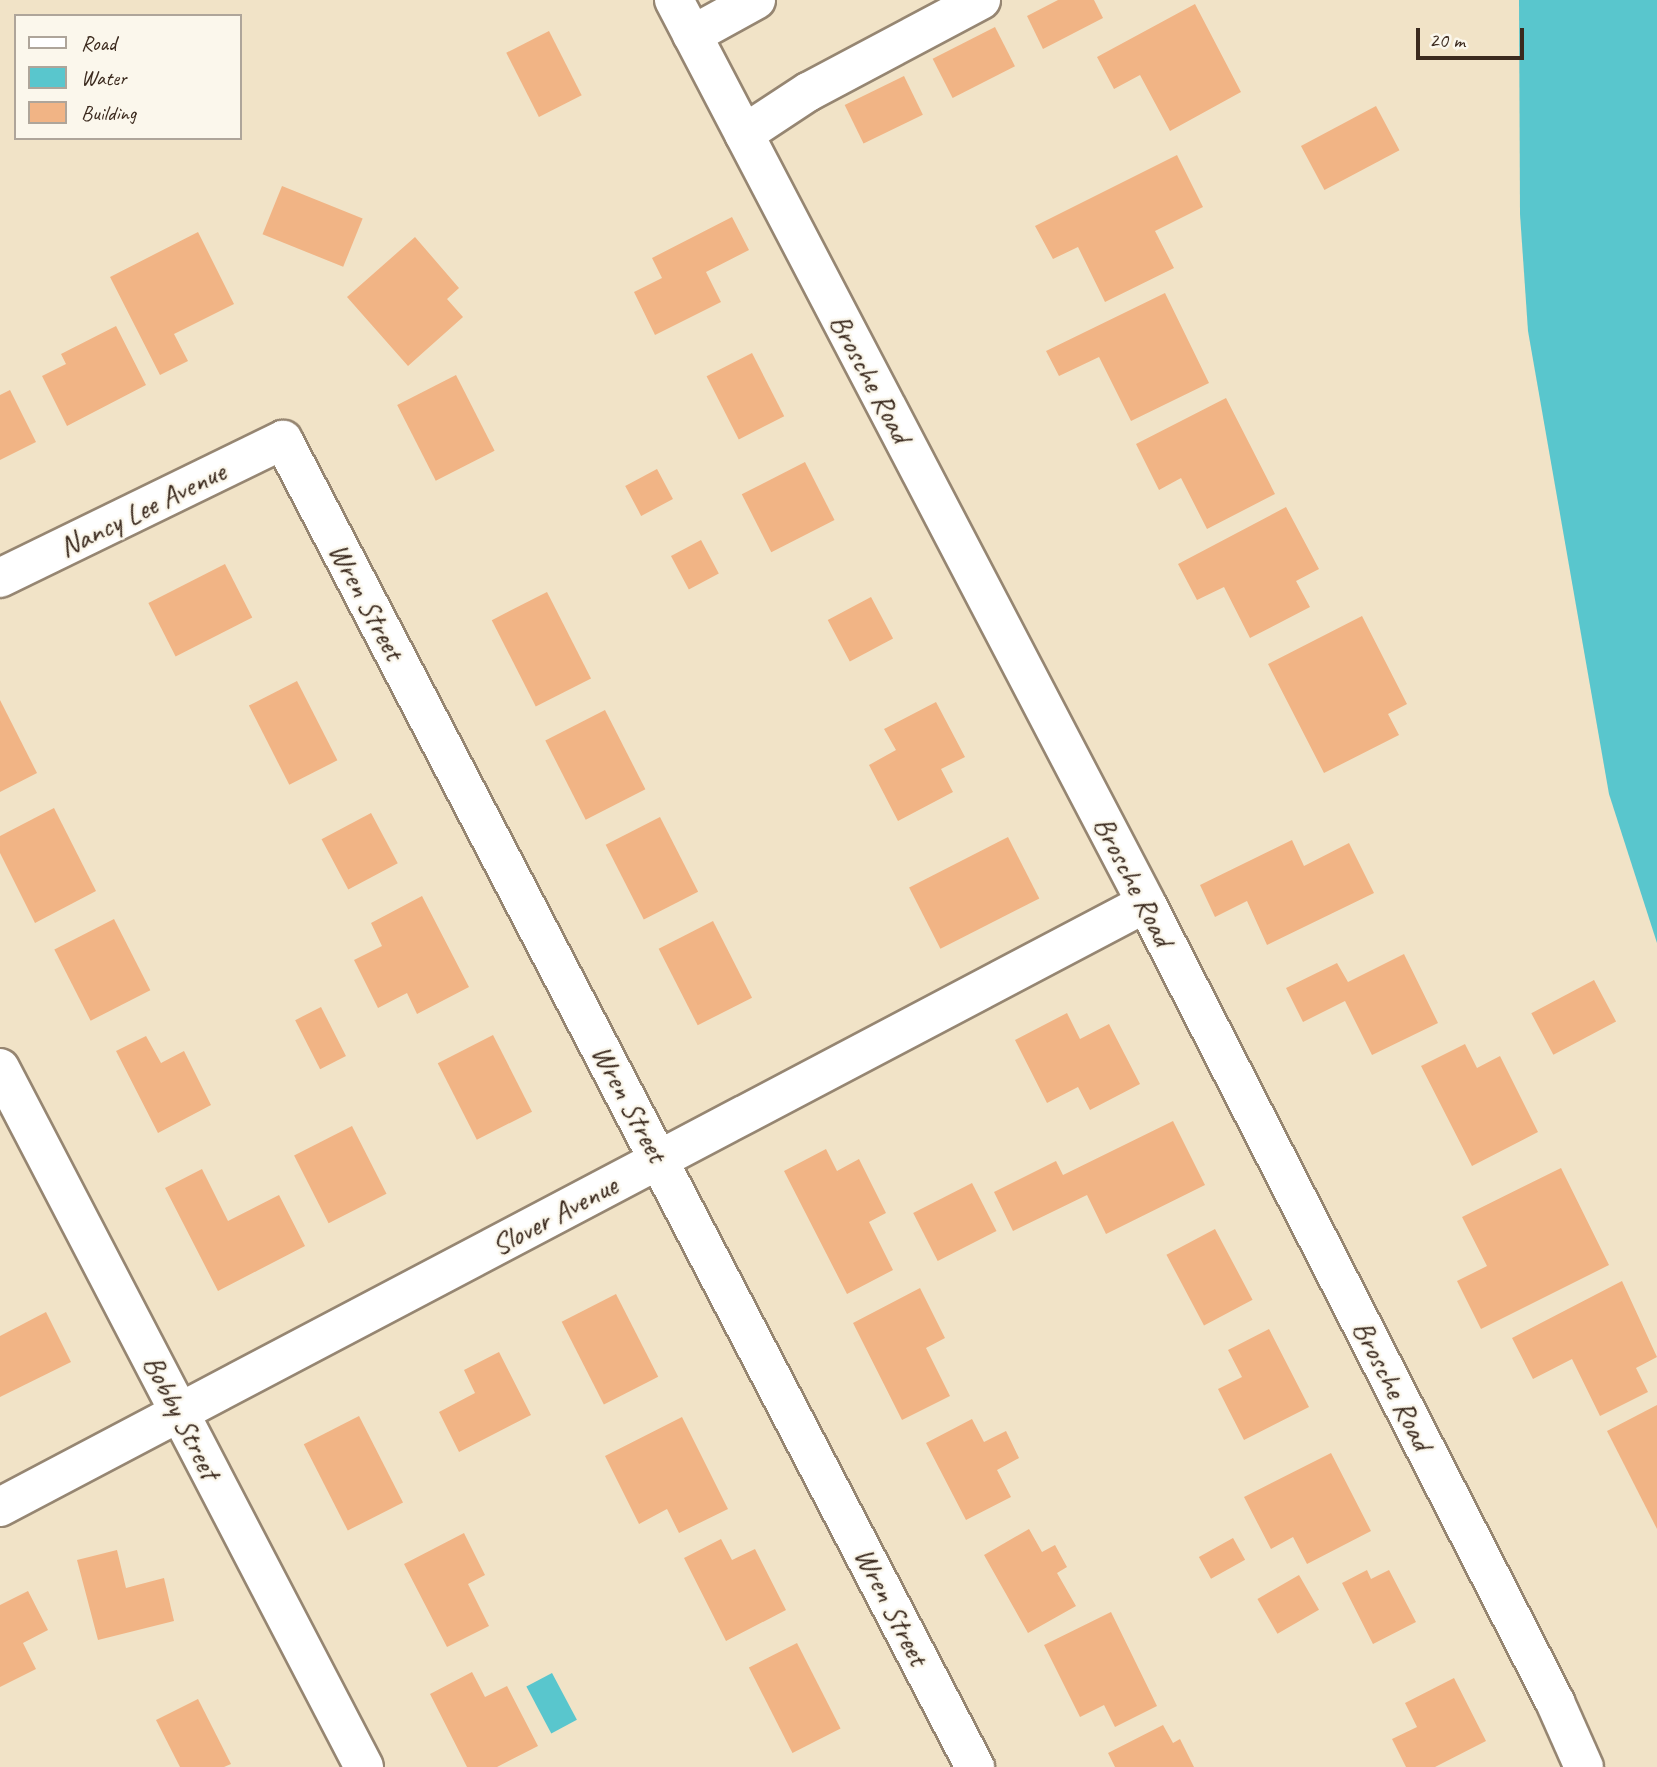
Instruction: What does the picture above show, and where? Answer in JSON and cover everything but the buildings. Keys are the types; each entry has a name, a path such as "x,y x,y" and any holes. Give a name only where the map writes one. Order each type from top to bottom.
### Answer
{"street":[{"name":"Brosche Road","path":"674,0 1146,903 1555,1702 1584,1767"},
{"path":"692,35 756,0"},
{"path":"744,134 808,92 981,0"},
{"name":"Nancy Lee Avenue","path":"0,578 283,440"},
{"name":"Wren Street","path":"283,440 975,1767"},
{"name":"Slover Avenue","path":"0,1507 1146,903"},
{"name":"Bobby Street","path":"0,1068 364,1767"}],"water":[{"path":"1519,0 1657,0 1657,943 1609,794 1528,331 1520,214"},
{"path":"552,1673 577,1720 551,1733 526,1687"}]}
